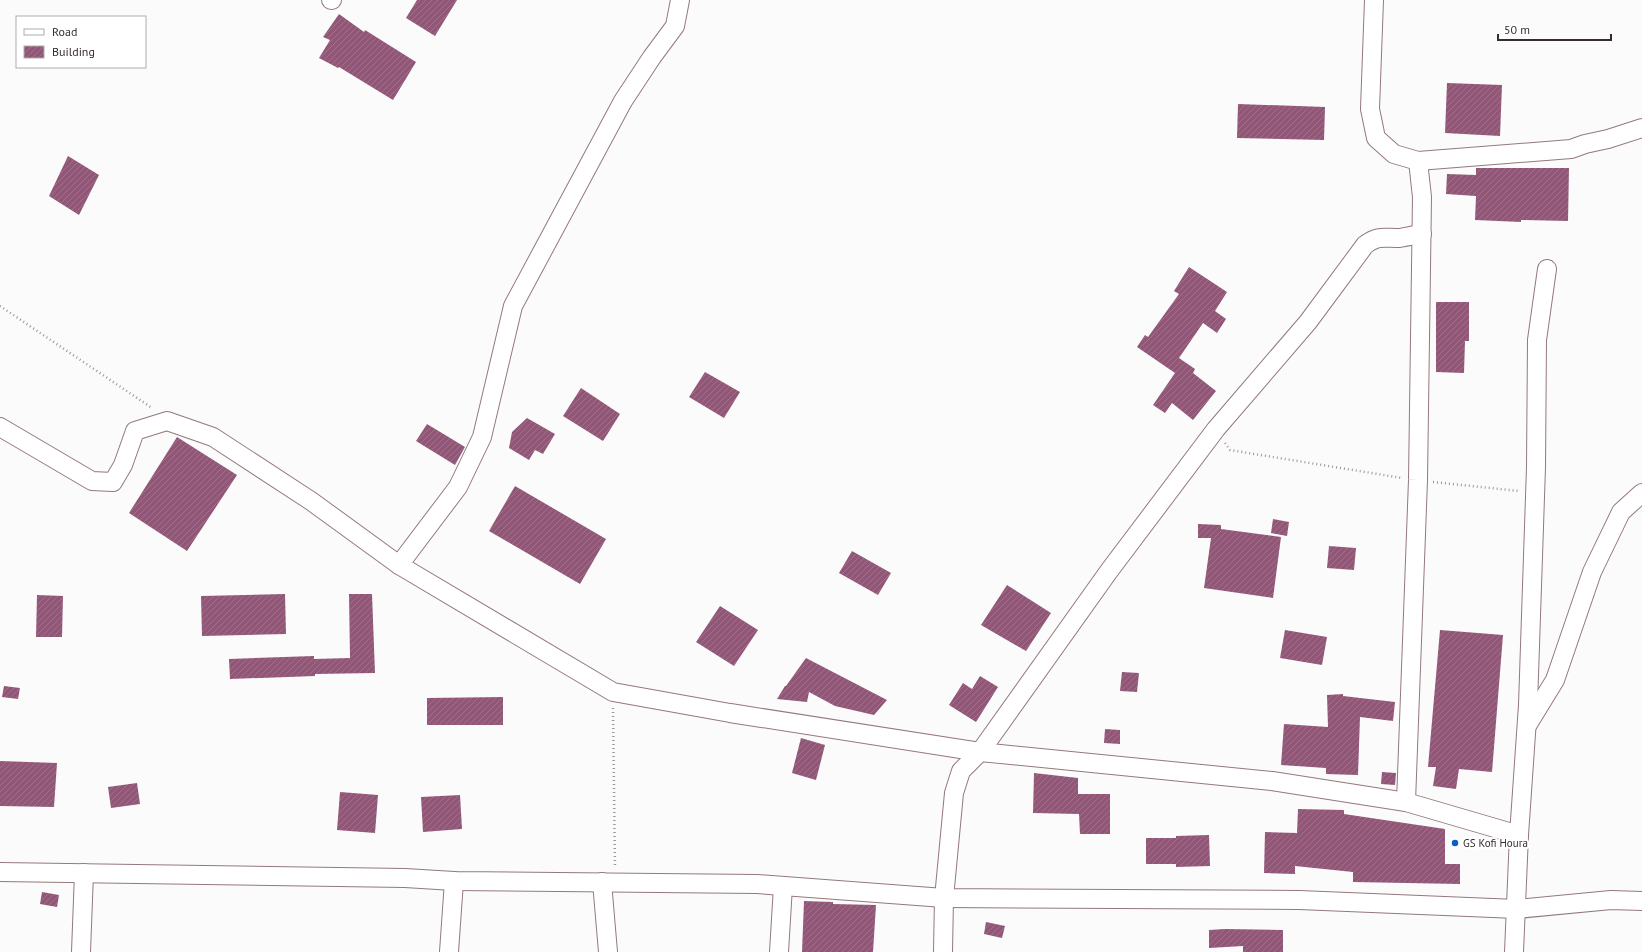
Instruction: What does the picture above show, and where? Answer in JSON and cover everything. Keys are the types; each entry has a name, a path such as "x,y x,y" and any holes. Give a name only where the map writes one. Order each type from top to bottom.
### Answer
{"street":[{"path":"399,565 458,488 482,438 513,306 623,101 652,57 675,26 680,0"},
{"path":"1374,0 1370,109 1376,138 1394,154 1418,161 1571,149 1642,128"},
{"path":"1406,802 1418,480 1422,197 1418,161"},
{"path":"943,952 944,898 954,793 961,771 980,752 1110,571 1216,429 1308,322 1365,245 1372,240 1381,237 1400,238 1422,234"},
{"path":"1514,952 1519,835 1526,726 1535,492 1537,340 1547,269"},
{"path":"0,427 92,482 113,482 123,465 135,431 167,422 213,437 312,502 399,565 612,692 730,713 980,752 1272,781 1406,802 1519,835"},
{"path":"1526,726 1555,680 1592,572 1621,512 1642,493"},
{"path":"0,872 405,878 454,881 757,884 944,898 1299,900 1517,909 1611,900 1642,901"},
{"path":"82,952 84,873"},
{"path":"448,952 454,881"},
{"path":"608,952 609,882"},
{"path":"779,952 783,886"}],"path":[{"path":"0,306 152,408 167,422"},
{"path":"1216,429 1230,450 1418,480 1535,492"},
{"path":"609,882 612,692"}],"building":[{"path":"417,0 457,0 435,36 406,18"},
{"path":"339,14 364,32 365,30 416,62 393,100 339,67 338,68 319,58 330,40 323,37"},
{"path":"1447,83 1502,85 1500,136 1445,133"},
{"path":"1238,104 1325,107 1324,140 1237,138"},
{"path":"68,156 99,175 79,215 49,196"},
{"path":"1476,168 1569,168 1568,221 1521,220 1521,222 1475,220 1476,196 1446,194 1447,174 1476,175"},
{"path":"1189,267 1227,292 1215,311 1226,319 1217,333 1203,323 1179,358 1195,369 1193,373 1216,391 1193,420 1172,403 1165,413 1153,405 1175,373 1137,347 1145,335 1148,337 1179,294 1174,291"},
{"path":"1436,302 1469,302 1469,341 1465,341 1464,373 1436,372"},
{"path":"705,372 740,392 724,418 689,397"},
{"path":"581,388 620,414 603,441 563,416"},
{"path":"527,418 555,434 543,454 535,450 529,460 509,448 512,432"},
{"path":"427,424 465,447 455,465 416,441"},
{"path":"177,437 237,475 187,551 129,513"},
{"path":"515,486 606,539 580,584 489,531"},
{"path":"1273,519 1289,522 1287,536 1271,533"},
{"path":"1198,524 1221,525 1221,529 1281,537 1273,598 1204,588 1211,538 1198,538"},
{"path":"1329,546 1356,548 1354,570 1327,568"},
{"path":"852,551 891,573 878,595 839,573"},
{"path":"1007,585 1051,613 1026,651 981,625"},
{"path":"285,594 286,634 202,636 201,596"},
{"path":"349,594 372,594 375,673 315,674 315,676 230,679 229,659 314,656 314,659 350,658"},
{"path":"37,595 63,596 62,637 36,637"},
{"path":"720,606 758,630 734,666 696,642"},
{"path":"1285,630 1327,637 1322,665 1280,658"},
{"path":"1440,630 1503,635 1492,772 1459,769 1456,789 1433,786 1436,767 1428,767"},
{"path":"806,658 887,700 874,715 835,706 809,692 807,702 777,699"},
{"path":"1122,672 1139,673 1137,692 1120,691"},
{"path":"980,676 998,687 976,722 949,705 963,683 972,689"},
{"path":"4,686 20,688 18,699 2,697"},
{"path":"1343,694 1343,696 1395,702 1393,721 1360,717 1358,775 1326,774 1326,768 1281,765 1284,724 1328,727 1327,695"},
{"path":"503,697 503,725 427,725 427,698"},
{"path":"1105,729 1120,730 1120,744 1104,743"},
{"path":"801,738 825,745 816,780 792,773"},
{"path":"0,761 57,763 54,807 0,806"},
{"path":"1382,772 1396,773 1395,785 1381,784"},
{"path":"1034,773 1078,778 1078,794 1110,794 1110,834 1080,834 1079,814 1033,813"},
{"path":"137,783 140,804 111,808 108,787"},
{"path":"340,792 378,795 375,833 337,830"},
{"path":"460,795 462,829 423,832 421,797"},
{"path":"1298,809 1344,810 1344,814 1445,829 1445,864 1460,864 1460,884 1353,882 1353,872 1295,866 1295,874 1264,873 1265,832 1297,833"},
{"path":"1209,835 1210,866 1176,867 1176,864 1146,864 1146,838 1176,838 1176,836"},
{"path":"42,892 59,895 57,907 40,904"},
{"path":"804,901 833,902 833,904 876,905 873,952 802,952"},
{"path":"986,922 1005,926 1002,938 984,934"},
{"path":"1209,930 1283,930 1283,952 1243,952 1243,946 1209,948"}],"place":[{"name":"GS Kofi Houra","path":"1455,843"}]}
